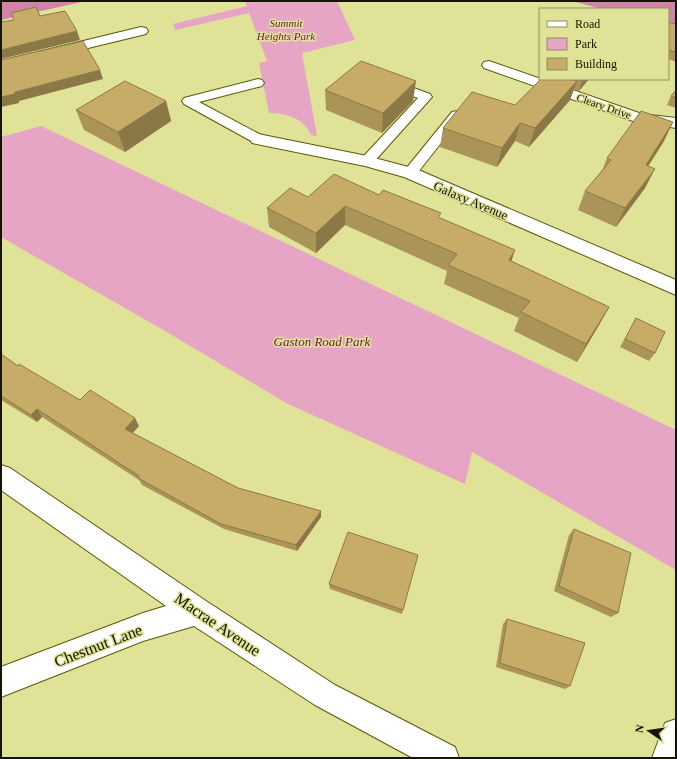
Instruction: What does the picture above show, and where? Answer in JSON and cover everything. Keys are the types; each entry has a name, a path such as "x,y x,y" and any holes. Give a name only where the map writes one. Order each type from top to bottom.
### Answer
{"street":[{"path":"1,65 141,31"},
{"name":"Cleary Drive","path":"489,65 639,118 676,123"},
{"name":"Galaxy Avenue","path":"258,140 367,161 410,173 676,288"},
{"name":"Macrae Avenue","path":"1,476 196,611 325,695 444,758"},
{"name":"Chestnut Lane","path":"1,682 143,627 196,611"},
{"path":"667,758 676,734"}],"lane":[{"path":"367,161 426,97 383,80"},
{"path":"258,84 188,101 258,140"},
{"path":"410,173 464,105"}],"green space":[{"name":"Summit Heights Park","path":"245,1 337,1 355,40 302,53 317,136 311,135 304,124 288,115 269,113 259,63 267,61 249,13 175,30 173,24 247,6"},
{"name":"Gaston Road Park","path":"41,126 676,430 676,570 472,452 465,484 288,404 165,331 1,237 1,137"}],"shaded area":[{"path":"1,1 86,1 1,20"},
{"path":"572,1 676,1 676,29 669,27 669,8 598,8"}],"building":[{"path":"36,7 40,16 65,11 77,31 1,50 1,22 14,20 11,13"},
{"path":"669,22 676,24 676,52 669,50"},
{"path":"83,41 100,70 1,97 1,60"},
{"path":"361,61 416,81 383,113 325,90"},
{"path":"540,80 577,81 535,128 520,123 502,148 443,128 472,92 515,105"},
{"path":"125,81 166,101 118,132 76,110"},
{"path":"676,90 676,98 671,96"},
{"path":"641,111 673,122 646,165 655,169 625,208 585,191 611,160 607,158"},
{"path":"334,174 379,195 383,190 441,213 438,217 515,250 509,260 609,307 586,344 521,312 530,301 448,265 457,254 345,206 316,233 267,208 290,188 308,197"},
{"path":"636,318 665,332 655,353 625,339"},
{"path":"1,354 18,366 19,364 80,400 90,390 135,418 125,429 238,488 321,511 296,545 221,524 138,478 139,476 37,409 31,415 1,396"},
{"path":"574,529 631,553 618,613 559,586"},
{"path":"348,532 418,555 403,610 329,584"},
{"path":"507,619 585,643 570,686 500,663"}]}
